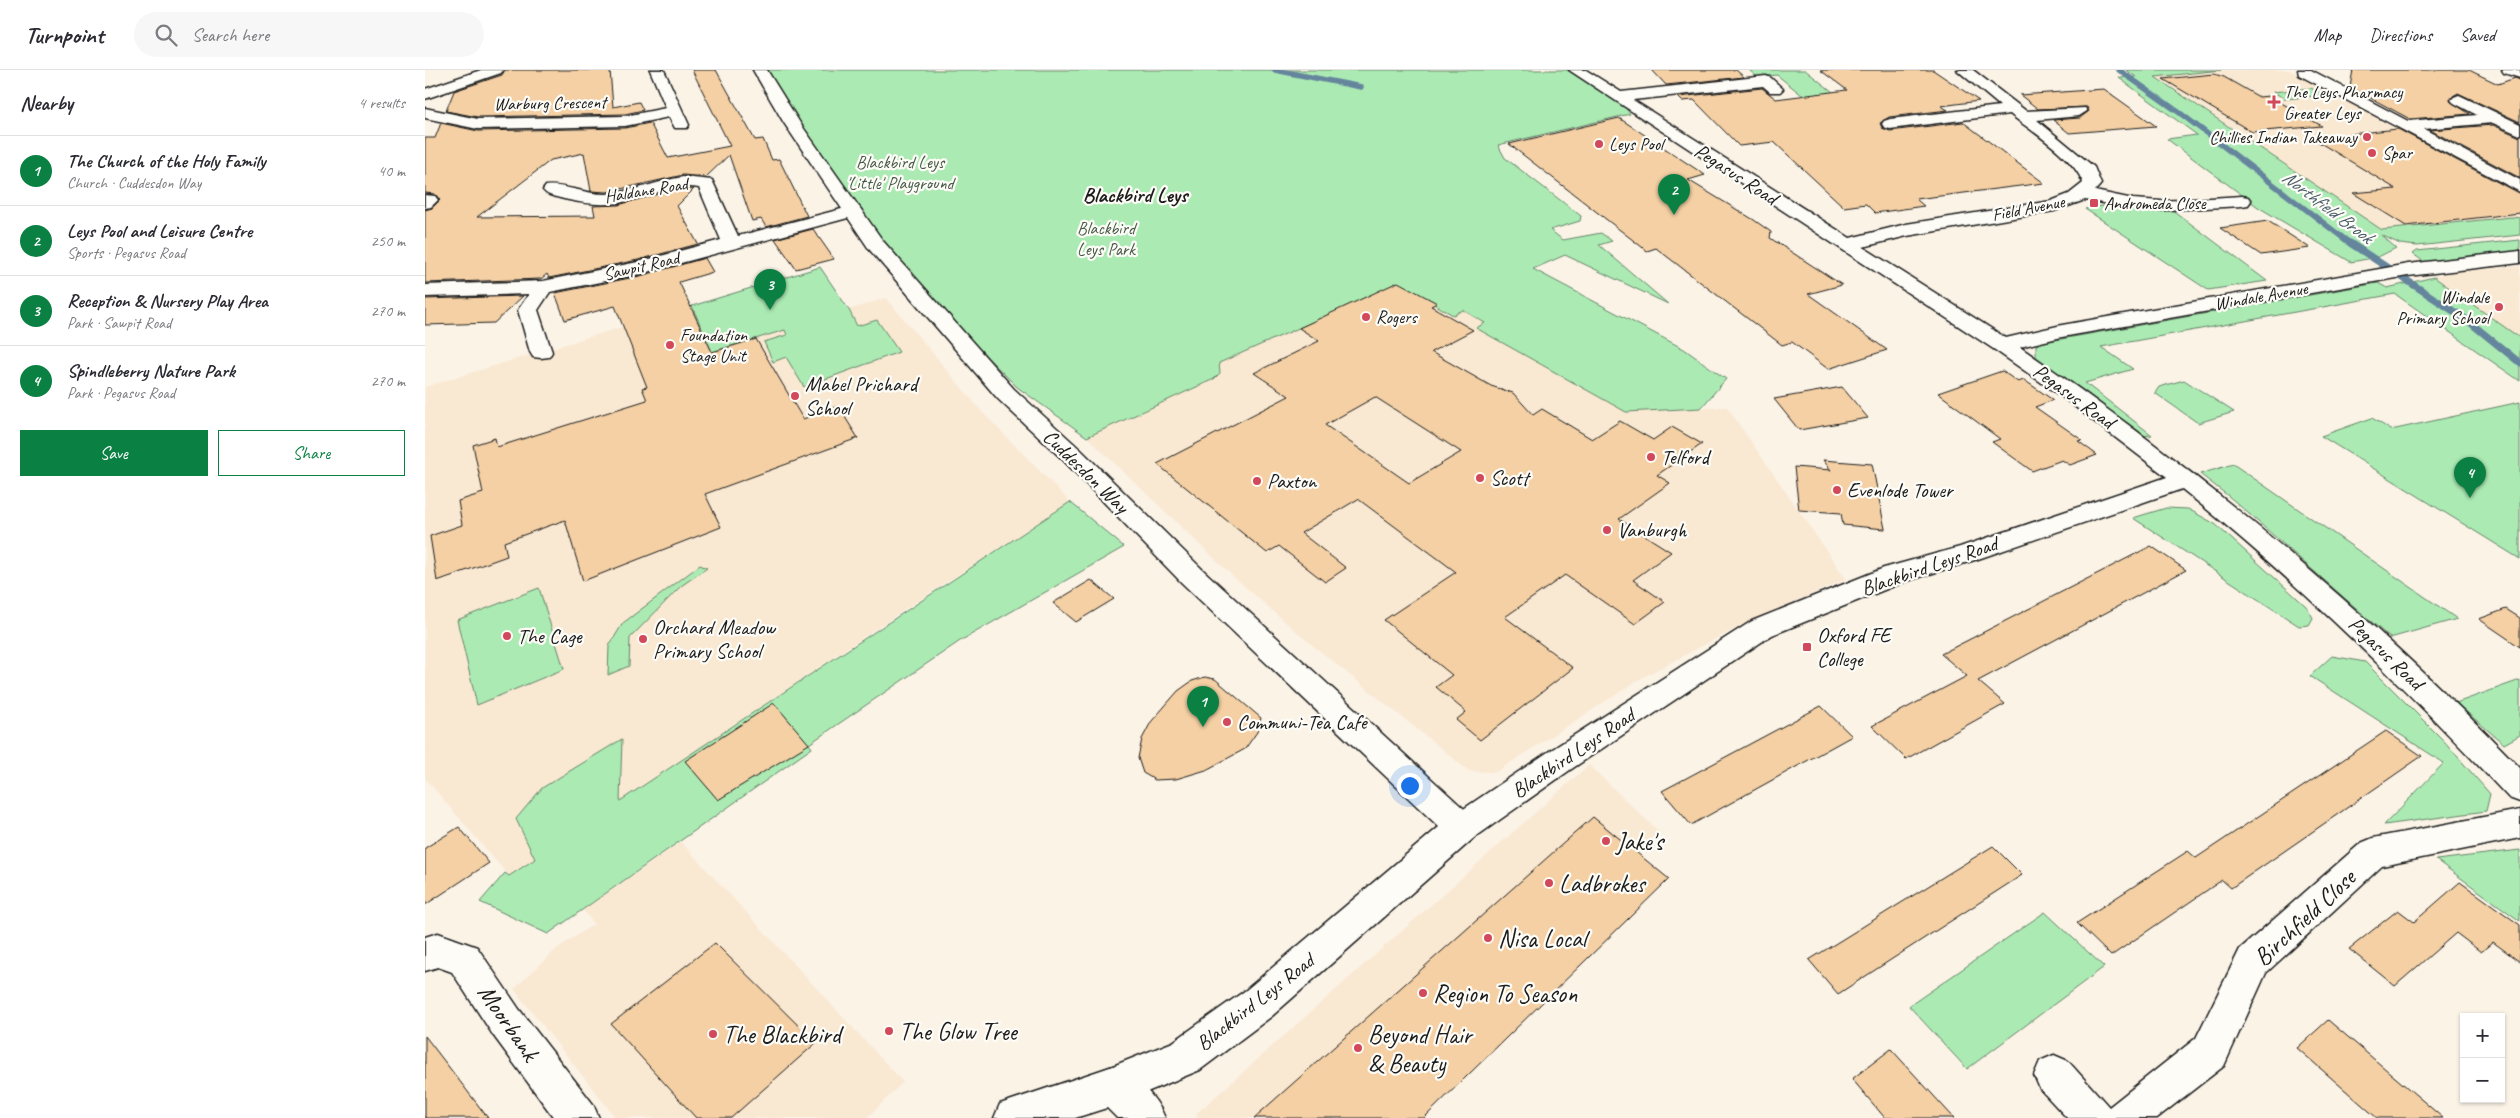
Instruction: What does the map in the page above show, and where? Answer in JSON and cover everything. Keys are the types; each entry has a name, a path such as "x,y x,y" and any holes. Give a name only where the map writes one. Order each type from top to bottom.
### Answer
{"street":[{"path":"425,94 496,70"},
{"name":"Warburg Crescent","path":"425,114 477,124 678,118 657,70"},
{"name":"Cuddesdon Way","path":"760,70 792,123 876,245 1006,394 1072,455 1192,576 1462,828"},
{"name":"Pegasus Road","path":"1576,70 2003,345 2071,391 2185,478 2352,619 2475,740 2520,789"},
{"name":"Field Avenue","path":"1847,245 1906,230 2054,206 2071,201 2084,194 2092,184 2088,171 1965,70"},
{"path":"2323,70 2304,72 2520,187"},
{"path":"2509,70 2520,74"},
{"path":"1618,97 1766,81 1775,89"},
{"path":"2459,100 2520,130"},
{"path":"1890,124 2019,113 2079,112"},
{"path":"2407,126 2495,118"},
{"name":"Haldane Road","path":"552,190 577,198 609,199 685,183 699,182 706,184 733,243"},
{"path":"2084,194 2122,203 2171,207 2242,201"},
{"name":"Sawpit Road","path":"425,292 543,287 640,268 853,211"},
{"name":"Windale Avenue","path":"2003,345 2062,331 2379,275 2520,257"},
{"path":"541,352 528,310 543,287"},
{"name":"Blackbird Leys Road","path":"1014,1118 1113,1086 1186,1056 1252,1008 1462,828 1559,761 1762,628 1895,575 1969,553 2185,478"},
{"name":"Birchfield Close","path":"2125,1118 2210,1052 2253,961 2373,852 2520,824"},
{"name":"Moorbank","path":"425,954 437,950 464,959 506,1022 579,1118"},
{"path":"2053,1075 2094,1118"},
{"path":"1113,1086 1145,1118"}],"shaded area":[{"path":"2221,70 2290,70 2348,99 2378,119 2513,192 2520,210 2520,218 2382,230 2155,76"},
{"name":"Windale Primary School","path":"2520,266 2520,338 2434,277 2452,272"},
{"name":"Orchard Meadow Primary School","path":"820,267 849,310 886,298 983,413 1070,502 916,602 509,876 425,778 425,387"},
{"path":"1399,284 1453,315 1463,310 1485,323 1477,328 1626,412 1727,407 1846,579 1744,624 1643,677 1496,772 1469,771 1304,638 1234,577 1087,437 1214,379 1221,369 1218,363"},
{"path":"1589,765 1659,832 1337,1118 1199,1118 1196,1114"},
{"path":"681,842 903,1082 867,1118 616,1118 514,989 558,948 594,924 583,910"}],"green space":[{"name":"Blackbird Leys Park","path":"760,70 1576,70 1618,97 1630,114 1498,145 1505,158 1581,216 1580,221 1550,230 1563,240 1601,233 1612,241 1599,245 1668,304 1565,255 1533,269 1684,349 1726,379 1701,408 1626,412 1476,328 1485,323 1463,310 1453,315 1399,284 1219,363 1220,373 1214,379 1087,437 1017,387 876,245"},
{"path":"1749,70 1805,70 1885,133 1854,137 1777,75 1757,77"},
{"path":"2126,70 2221,70 2155,77 2382,230 2511,217 2520,218 2520,235 2417,246 2400,244 2381,235 2396,248 2378,257 2351,262 2258,207 2167,139 2197,135 2119,78 2136,77"},
{"path":"2311,88 2324,95 2286,99 2273,92"},
{"path":"2101,206 2171,209 2267,281 2208,290 2085,209"},
{"path":"2520,240 2520,253 2427,264 2413,254 2417,251"},
{"path":"820,267 849,310 857,326 877,320 899,352 804,387 786,357 773,362 764,342 787,335 785,330 712,352 692,306"},
{"path":"2434,277 2520,338 2520,381 2395,294 2101,347 2133,369 2085,383 2152,435 2142,436 2036,359 2036,345 2044,342 2378,283 2387,288"},
{"path":"2184,380 2234,412 2198,423 2155,393 2159,387"},
{"path":"2520,402 2520,559 2321,436 2372,418 2391,430"},
{"path":"2233,464 2457,619 2390,638 2232,499 2200,474"},
{"path":"1070,502 1124,547 960,641 809,744 812,748 548,934 480,902 505,873 509,876 535,859 516,819 542,788 622,739 620,801"},
{"path":"2166,508 2188,509 2215,524 2307,607 2313,618 2309,625 2299,626 2133,518"},
{"path":"700,565 707,568 681,586 630,638 629,666 608,675 609,646 623,623"},
{"name":"The Cage","path":"539,588 564,669 477,705 457,620"},
{"path":"2332,656 2365,662 2444,741 2490,794 2486,811 2384,825 2444,763 2310,676"},
{"path":"2520,680 2520,735 2504,744 2456,703"},
{"path":"2520,850 2520,921 2436,860"},
{"path":"2045,912 2104,967 1967,1069 1909,1006"}],"building":[{"path":"505,70 610,70 613,107 639,102 643,110 625,114 478,117 446,111 454,91 502,75"},
{"path":"692,70 716,70 755,140 763,139 772,160 779,159 807,216 766,227 761,219 752,221 729,155 706,177 683,175 607,192 591,191 584,153 551,160 477,217 595,216 593,206 618,205 669,191 694,189 677,206 698,244 638,260 549,278 547,274 541,279 425,283 425,210 432,208 440,200 435,194 425,193 425,138 435,138 441,123 478,131 625,128 650,123 668,158 730,146"},
{"path":"1652,70 1736,70 1744,77 1666,85"},
{"path":"1820,70 1933,70 1979,101 1941,106 1948,110 1889,117 1880,123 1882,128 1890,131 1963,122 2044,183 1916,199 1924,206 1875,213 1866,204 1844,207 1774,142 1739,146 1694,100 1682,101 1678,97 1762,88 1776,99 1847,90"},
{"path":"2353,70 2469,70 2498,84 2515,78 2520,80 2520,122 2458,93 2450,101 2470,114 2410,119 2350,87"},
{"path":"2214,74 2224,77 2259,97 2269,96 2322,126 2252,132 2163,79"},
{"path":"2104,89 2156,126 2069,133 2053,120 2080,118 2089,111 2087,107 2038,109 2020,95"},
{"path":"1619,118 1705,175 1688,180 1754,220 1771,232 1770,238 1842,285 1808,294 1887,350 1828,369 1792,342 1782,345 1656,248 1647,251 1509,144"},
{"path":"2493,125 2520,137 2520,178 2430,130"},
{"path":"2398,129 2520,194 2520,213 2406,226 2353,193 2396,189 2312,138"},
{"path":"2268,221 2310,248 2261,255 2220,228"},
{"path":"813,229 834,259 796,269 775,239"},
{"path":"705,258 713,272 679,282 712,352 756,339 803,419 838,406 858,438 705,494 721,527 583,581 565,520 504,542 507,556 437,581 430,536 462,525 458,501 483,493 473,445 495,438 497,447 647,400 642,388 647,387 615,306 565,320 555,293 640,276"},
{"path":"1398,282 1437,303 1431,306 1473,330 1431,352 1491,386 1513,393 1533,415 1542,409 1592,439 1620,421 1653,440 1672,427 1702,444 1657,475 1670,483 1619,519 1671,552 1633,580 1665,602 1635,624 1565,575 1505,617 1573,668 1480,740 1456,720 1466,712 1436,687 1452,675 1384,620 1456,572 1358,499 1301,533 1346,568 1325,582 1279,546 1267,553 1157,464 1289,396 1254,373 1319,341 1299,328","holes":["1375,397 1461,452 1409,483 1325,425"]},
{"path":"523,296 494,323 425,325 425,299"},
{"path":"2002,371 2018,382 2024,380 2053,400 2035,407 2082,440 2078,441 2097,455 2070,465 2062,460 2032,471 1992,442 2000,439 1938,393"},
{"path":"1842,387 1868,418 1799,430 1774,399"},
{"name":"Evenlode Tower","path":"1823,460 1872,464 1885,529 1843,525 1841,513 1799,510 1794,467 1831,470"},
{"path":"2151,546 2186,570 1978,681 2005,704 1906,759 1872,726 1967,676 1941,654"},
{"path":"1091,580 1114,599 1076,622 1053,603"},
{"path":"2506,609 2520,618 2520,647 2479,619"},
{"path":"1205,677 1215,679 1261,718 1257,732 1245,749 1206,770 1176,779 1155,780 1143,773 1138,758 1142,739 1151,722 1178,691 1192,681"},
{"path":"774,703 809,744 718,800 685,761"},
{"path":"1821,706 1852,736 1691,825 1662,791"},
{"path":"2386,731 2422,756 2231,888 2222,880 2111,956 2077,923 2188,851 2196,858"},
{"path":"1593,817 1669,879 1424,1118 1254,1118"},
{"path":"459,827 489,863 425,905 425,848"},
{"path":"1993,846 2022,875 1838,994 1809,960"},
{"path":"2460,882 2520,925 2520,962 2493,942 2481,952 2456,933 2395,986 2349,949 2398,910 2414,922"},
{"name":"The Blackbird","path":"715,943 816,1043 731,1118 696,1118 611,1024"},
{"path":"2328,1020 2443,1118 2377,1118 2297,1048"},
{"path":"425,1036 488,1118 425,1118"},
{"path":"1891,1049 1954,1118 1885,1118 1852,1079"}],"waterway":[{"path":"1275,70 1361,87"},
{"name":"Northfield Brook","path":"2119,70 2180,113 2351,244"},
{"name":"Northfield Brook","path":"2350,243 2467,320 2520,363"}],"place":[{"name":"The Leys Pharmacy Greater Leys","path":"2274,102"},
{"name":"Chillies Indian Takeaway","path":"2367,137"},
{"name":"Leys Pool","path":"1599,144"},
{"name":"Spar","path":"2372,153"},
{"name":"Andromeda Close","path":"2094,203"},
{"name":"Leys Pool and Leisure Centre","path":"1674,215"},
{"name":"Windale Primary School","path":"2499,307"},
{"name":"Reception & Nursery Play Area","path":"770,310"},
{"name":"Rogers","path":"1366,317"},
{"name":"Foundation Stage Unit","path":"670,345"},
{"name":"Mabel Prichard School","path":"795,396"},
{"name":"Telford","path":"1651,457"},
{"name":"Scott","path":"1480,478"},
{"name":"Paxton","path":"1257,481"},
{"name":"Evenlode Tower","path":"1837,490"},
{"name":"Spindleberry Nature Park","path":"2470,498"},
{"name":"Vanburgh","path":"1607,530"},
{"name":"The Cage","path":"507,636"},
{"name":"Orchard Meadow Primary School","path":"643,639"},
{"name":"Oxford FE College","path":"1807,647"},
{"name":"Communi-Tea Cafe","path":"1227,722"},
{"name":"The Church of the Holy Family","path":"1203,727"},
{"name":"Jake's","path":"1606,841"},
{"name":"Ladbrokes","path":"1549,883"},
{"name":"Nisa Local","path":"1488,938"},
{"name":"Region To Season","path":"1423,993"},
{"name":"The Glow Tree","path":"889,1031"},
{"name":"The Blackbird","path":"713,1034"},
{"name":"Beyond Hair & Beauty","path":"1358,1048"}],"district":[{"name":"Blackbird Leys","path":"1135,195"}],"park label":[{"name":"Blackbird Leys 'Little' Playground","path":"900,172"}]}
